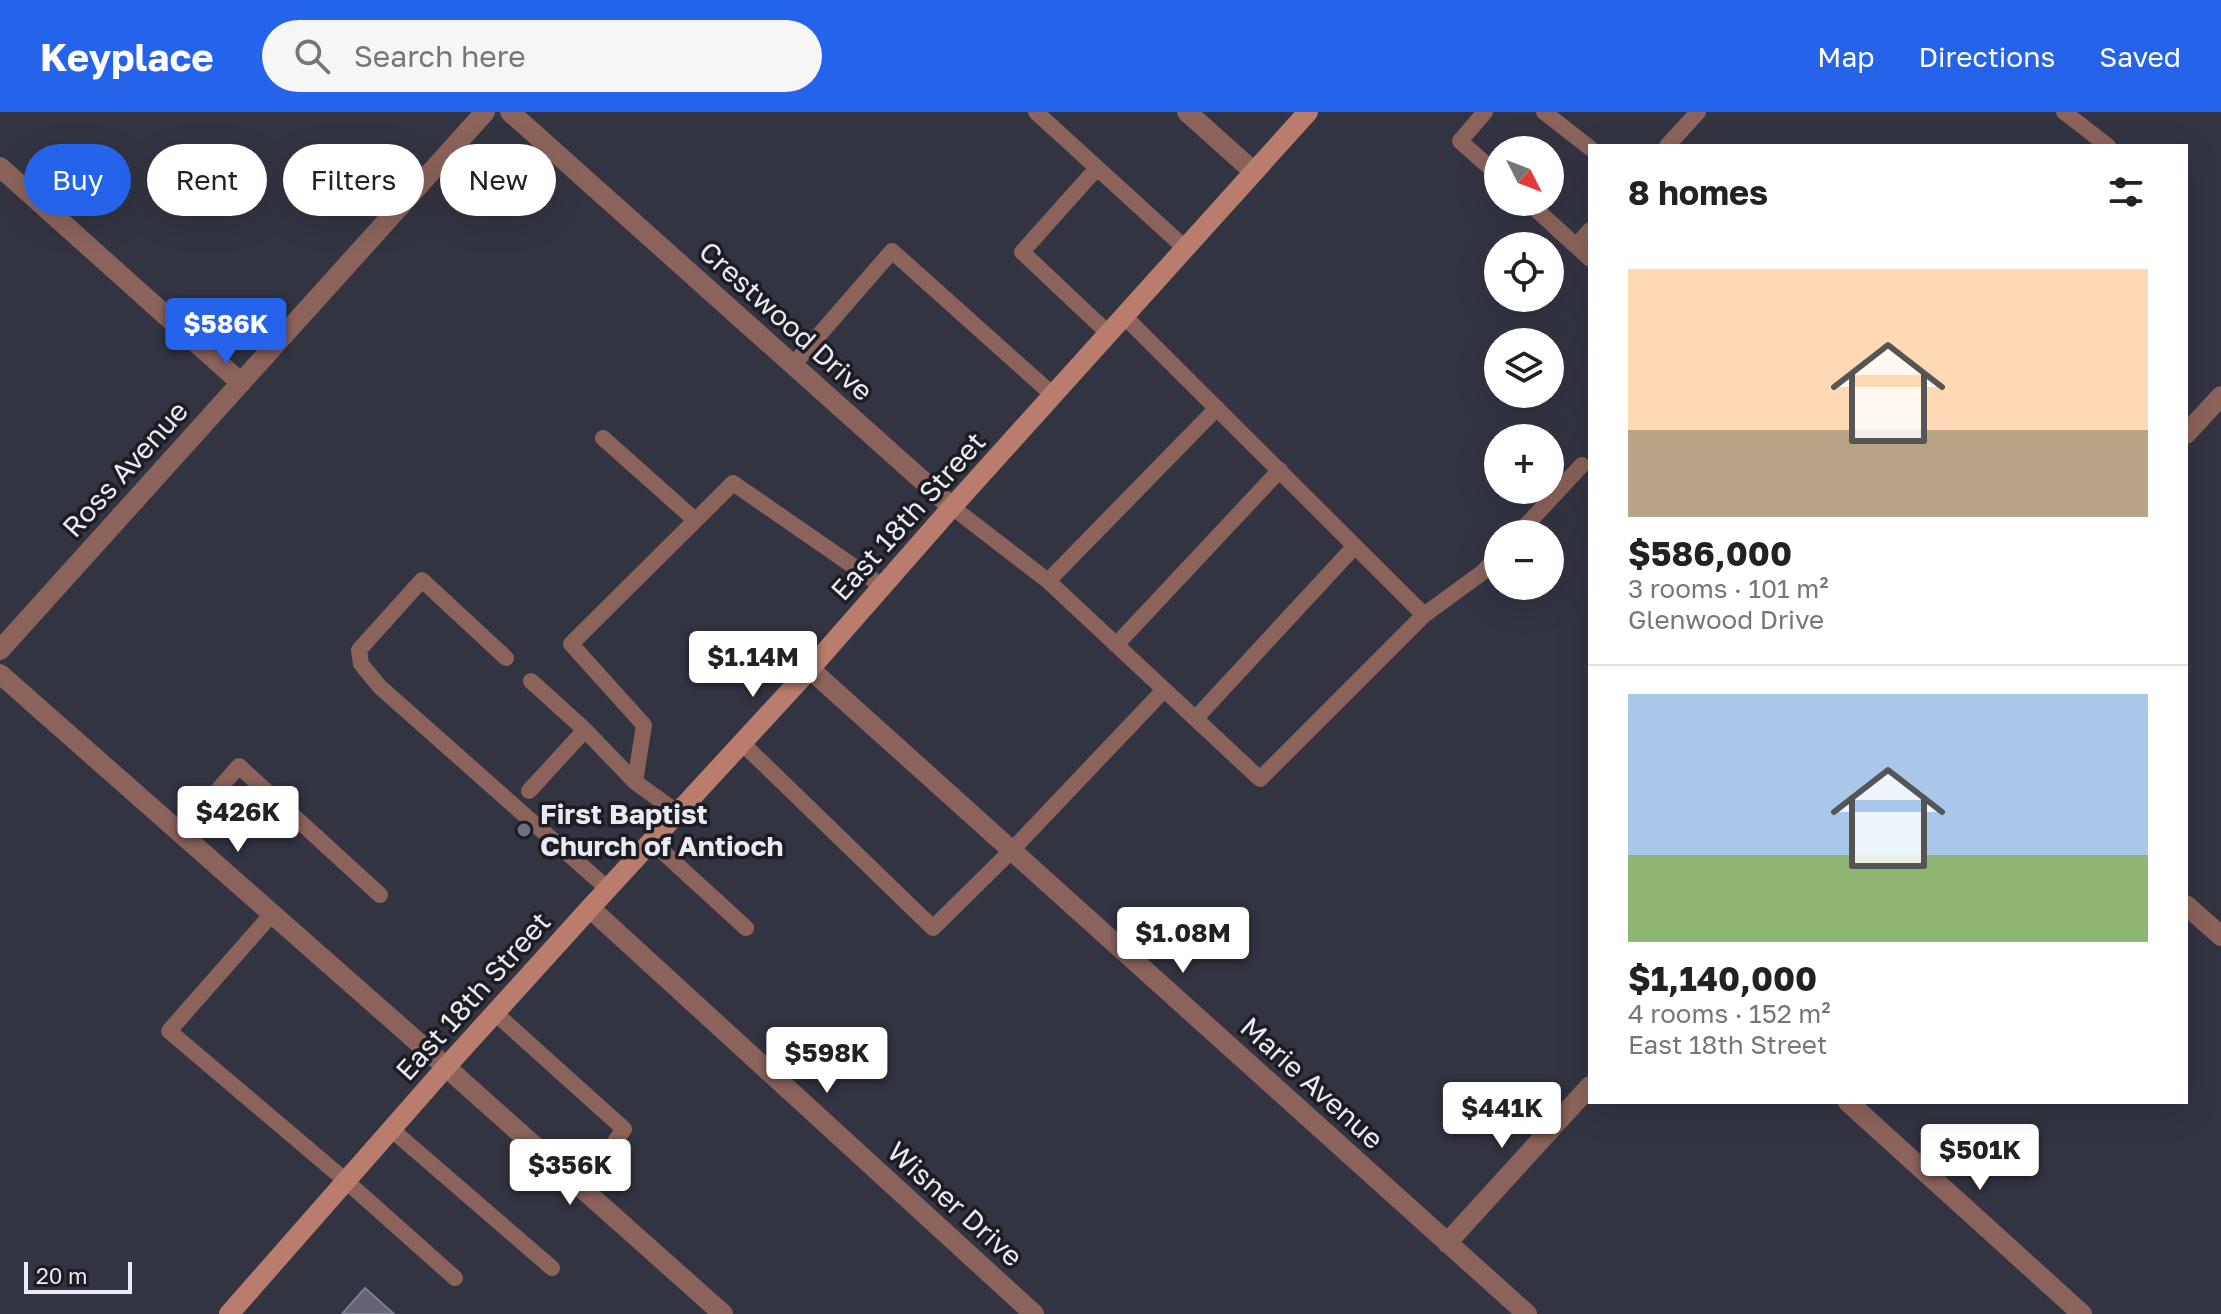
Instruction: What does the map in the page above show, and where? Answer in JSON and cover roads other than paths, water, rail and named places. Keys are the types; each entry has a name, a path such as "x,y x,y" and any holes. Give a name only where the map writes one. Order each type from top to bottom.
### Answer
{"main road":[{"name":"East 18th Street","path":"229,1314 446,1067 810,669 1308,112"}],"street":[{"name":"Ross Avenue","path":"0,650 485,112"},
{"name":"Crestwood Drive","path":"510,112 952,507"},
{"path":"1187,112 1254,172"},
{"path":"0,167 241,383"},
{"path":"2188,432 2221,396"},
{"name":"Marie Avenue","path":"810,669 1527,1314"},
{"path":"0,674 723,1314"},
{"path":"2188,907 2221,936"},
{"name":"Wisner Drive","path":"590,908 1034,1314"},
{"path":"1447,1243 1588,1088"},
{"path":"1850,1104 2082,1314"}],"lane":[{"path":"1036,112 1186,249"},
{"path":"1484,162 1460,141 1485,112"},
{"path":"1544,112 1588,146"},
{"path":"1669,144 1698,112"},
{"path":"2064,112 2105,144"},
{"path":"1097,168 1022,252 1108,333"},
{"path":"1543,216 1588,257"},
{"path":"1576,246 1588,232"},
{"path":"793,365 892,251 1053,395"},
{"path":"1124,316 1424,615"},
{"path":"1048,581 1217,408"},
{"path":"603,438 695,520"},
{"path":"1531,520 1582,465"},
{"path":"1116,645 1280,470"},
{"path":"635,782 644,725 571,644 733,483 882,586"},
{"path":"952,507 1048,581 1260,779 1424,615 1484,571"},
{"path":"1195,719 1355,546"},
{"path":"506,658 422,580 359,650 361,664 380,687 608,889"},
{"path":"531,681 585,730 635,782 678,813"},
{"path":"742,743 933,928 1164,690"},
{"path":"529,791 585,730"},
{"path":"180,833 239,766 380,895"},
{"path":"651,841 746,928"},
{"path":"272,914 169,1031 455,1278"},
{"path":"495,1013 624,1129 582,1188"},
{"path":"391,1129 552,1268"}],"place":[{"name":"First Baptist Church of Antioch","path":"524,830"}]}
